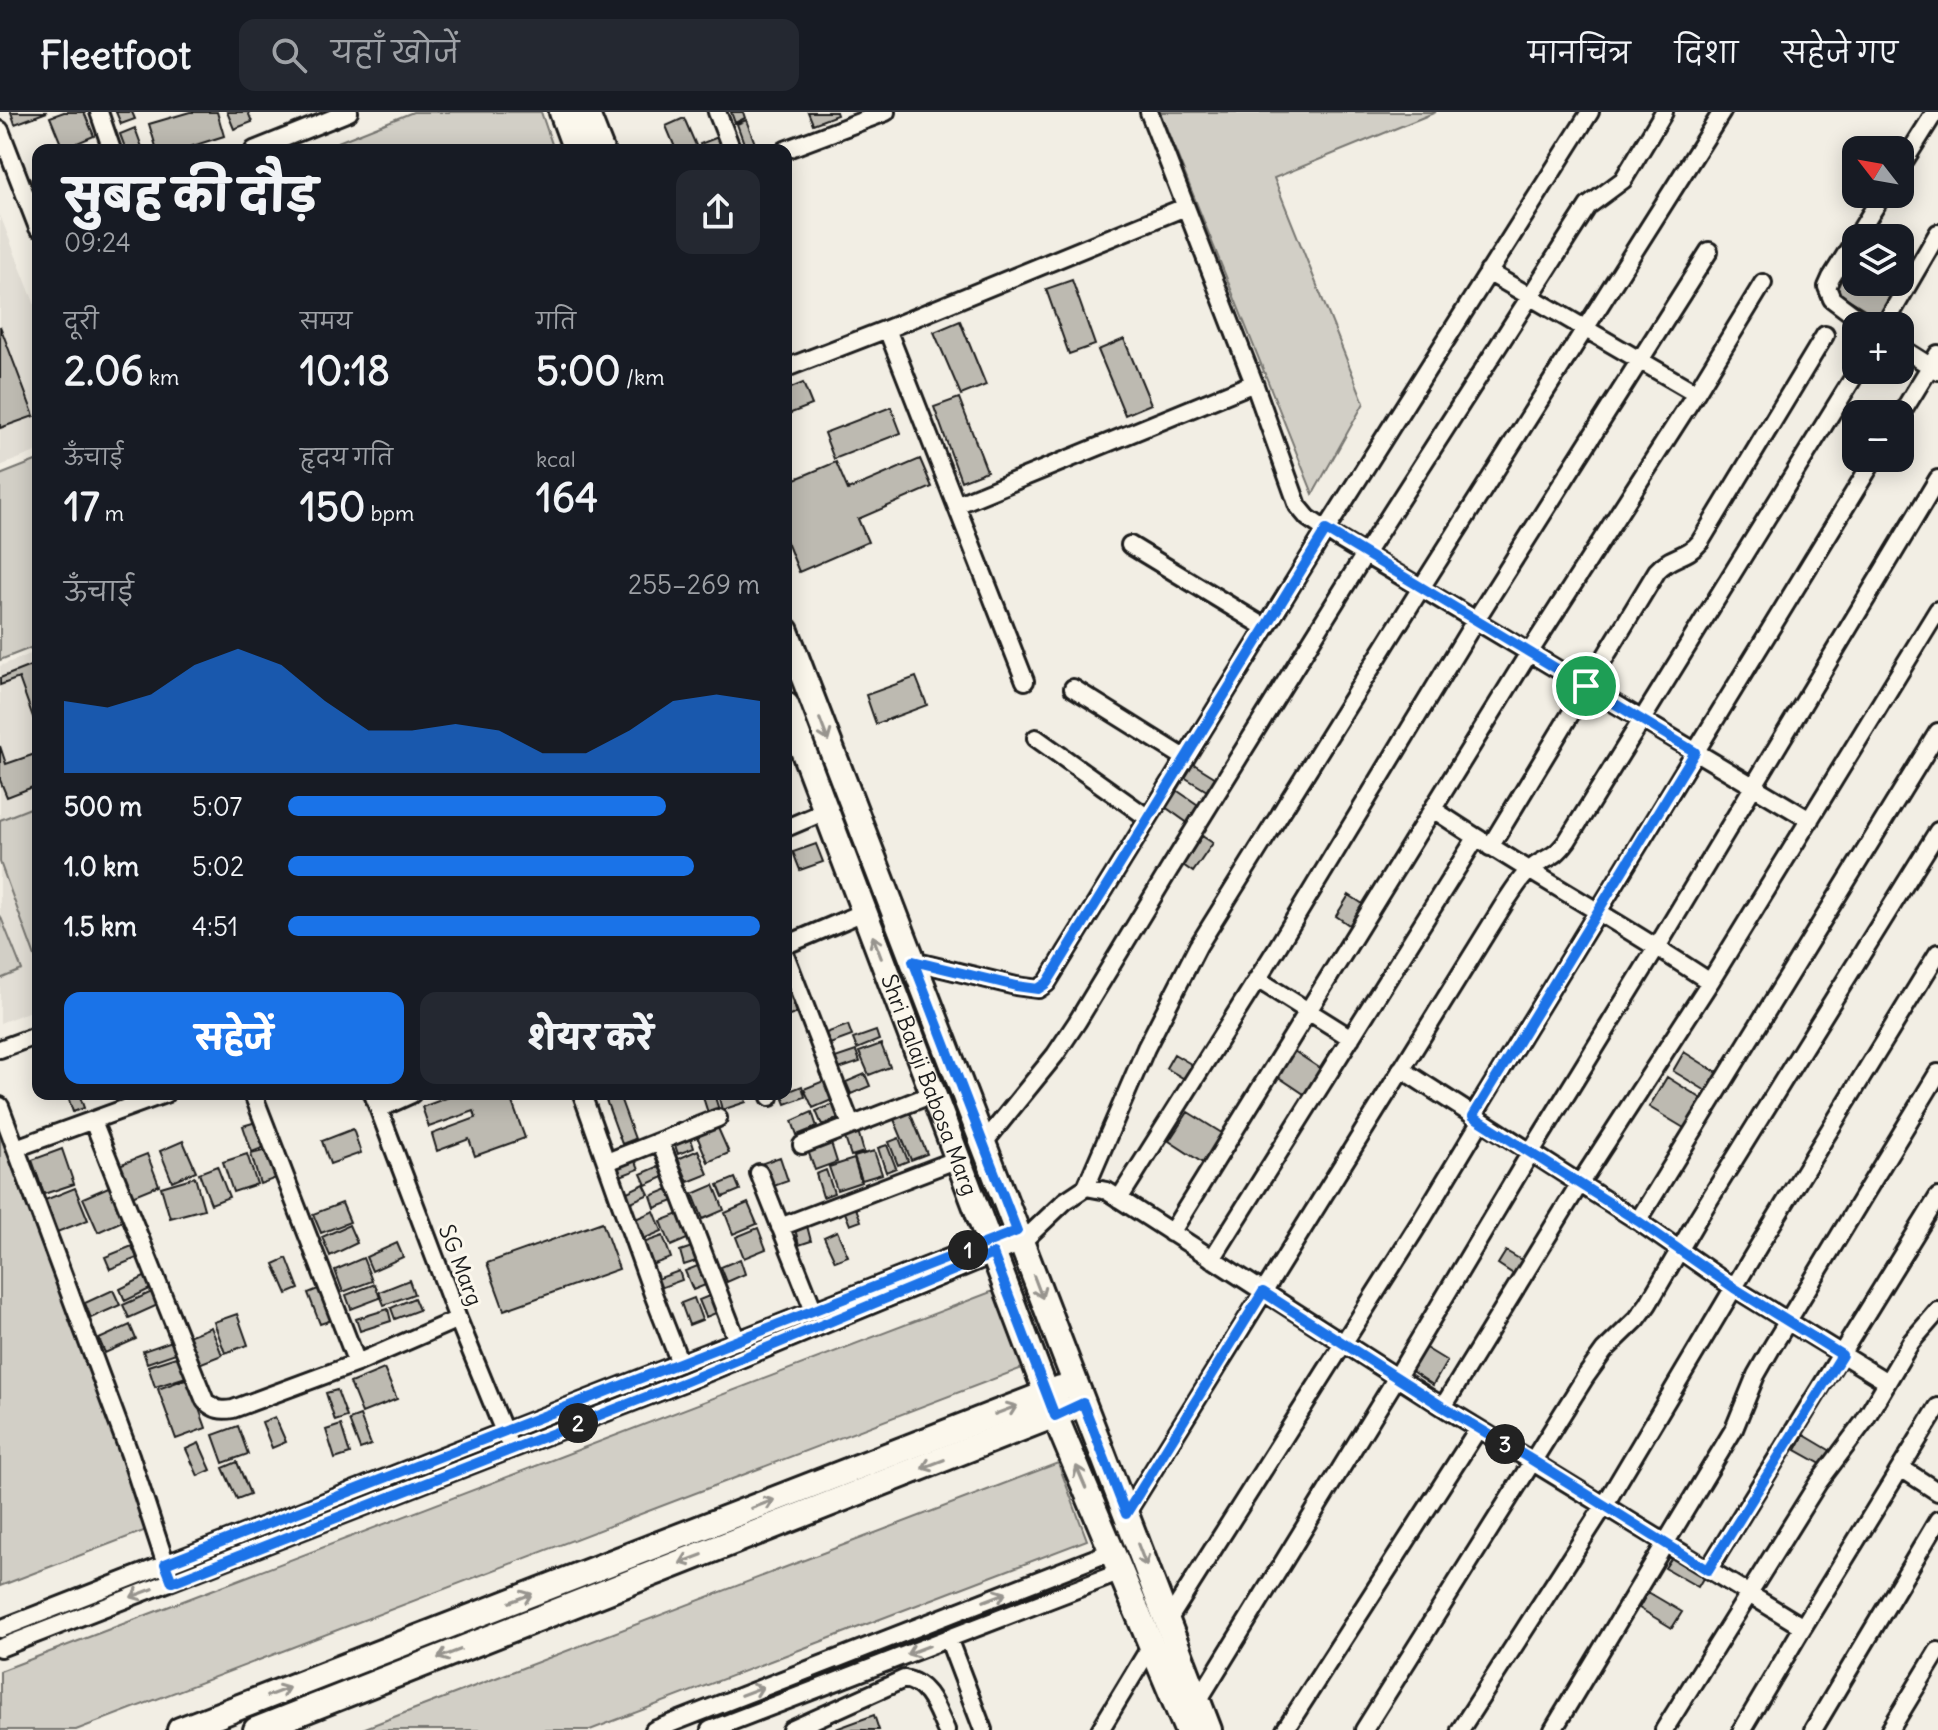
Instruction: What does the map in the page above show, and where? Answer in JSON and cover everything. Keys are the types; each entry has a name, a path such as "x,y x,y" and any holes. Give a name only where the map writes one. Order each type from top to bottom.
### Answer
{"street":[{"path":"99,112 110,144"},
{"path":"269,144 349,112"},
{"path":"562,112 574,144"},
{"path":"586,112 599,144"},
{"path":"717,112 730,144"},
{"path":"792,147 886,112"},
{"path":"1149,112 1298,506 1308,518 1810,820"},
{"path":"913,961 1016,986 1038,989 1047,983 1265,627 1590,112"},
{"path":"983,1144 1055,1055 1077,1022 1365,554 1588,206 1623,180 1664,112"},
{"path":"0,1648 687,1381 1023,1235 1086,1187 1146,1048 1198,946 1722,112"},
{"path":"1914,146 1935,112"},
{"path":"0,130 32,213"},
{"path":"792,366 1185,207"},
{"path":"1849,312 1832,299 1827,287 1874,208"},
{"path":"1892,312 1938,233"},
{"path":"1119,1199 1475,621 1709,251"},
{"path":"1488,272 1696,393"},
{"path":"1171,1233 1529,653 1763,283"},
{"path":"887,329 1025,681"},
{"path":"1212,1259 1351,1038 1586,686 1657,571 1671,558 1686,555 1700,542 1825,335"},
{"path":"1911,400 1936,363 1914,353"},
{"path":"956,505 1254,383"},
{"path":"1126,1514 1506,901 1529,871 1558,853 1567,841 1849,384"},
{"path":"1167,1622 1344,1343 1598,911 1866,472"},
{"path":"1198,1701 1938,479"},
{"path":"1130,545 1265,627"},
{"path":"1443,1407 1580,1183 1710,982 1938,610"},
{"name":"Shri Balaji Babosa Marg","path":"792,647 983,1144 1023,1235 1079,1393 1209,1730"},
{"path":"1073,688 1185,758"},
{"name":"Shri Balaji Babosa Marg","path":"792,726 1051,1405 1184,1728"},
{"path":"1638,1221 1938,732"},
{"path":"1036,738 1148,818"},
{"path":"1433,809 1710,982"},
{"path":"792,825 826,811"},
{"path":"1364,1730 1595,1363 1648,1304 1938,831"},
{"path":"792,942 864,912"},
{"path":"1460,1730 1604,1506 1938,953"},
{"path":"792,973 851,1125"},
{"path":"1257,979 1351,1038"},
{"path":"0,1049 32,1037"},
{"path":"1401,1069 1638,1221 1734,1288 1887,1382"},
{"path":"1553,1730 1734,1429 1756,1375 1787,1321 1938,1073"},
{"path":"802,1145 933,1094"},
{"path":"16,1148 149,1100"},
{"path":"255,1100 357,1363"},
{"path":"590,1100 607,1162 680,1363"},
{"name":"SG Marg","path":"376,1101 511,1450"},
{"path":"0,1106 130,1455 172,1582"},
{"path":"607,1162 718,1118"},
{"path":"93,1121 205,1401 213,1408 222,1411 233,1409 357,1363 458,1319"},
{"path":"660,1141 737,1341"},
{"path":"780,1227 958,1159"},
{"path":"759,1173 814,1311"},
{"path":"1086,1187 1107,1191 1478,1429 1803,1627"},
{"path":"1708,1570 1938,1197"},
{"path":"0,1629 814,1311 991,1248"},
{"path":"1664,1730 1818,1483 1863,1423 1911,1342 1938,1311"},
{"path":"256,1730 1079,1393"},
{"path":"180,1730 1051,1405"},
{"path":"1742,1730 1938,1407"},
{"path":"1285,1730 1478,1429"},
{"path":"1901,1468 1938,1492"},
{"path":"1813,1730 1938,1520"},
{"path":"710,1730 948,1638 1117,1562"},
{"path":"654,1730 1117,1562"},
{"path":"948,1638 983,1730"},
{"path":"1100,1730 1152,1644"},
{"path":"1890,1730 1938,1651"},
{"path":"791,1730 904,1679 914,1680 930,1696 946,1730"}],"shaded area":[{"path":"413,112 541,112 552,144 333,144"},
{"path":"1160,112 1436,112 1274,178 1364,403 1313,494"},
{"path":"0,215 32,298 32,453 0,466"},
{"path":"32,462 32,647 0,660 0,475"},
{"path":"32,653 32,1010 0,1023 0,666"},
{"path":"32,807 32,949 0,862 0,820"},
{"path":"0,915 22,970 0,979"},
{"path":"0,1135 149,1529 0,1586"},
{"path":"996,1290 1025,1367 76,1730 0,1730 0,1671"},
{"path":"1058,1463 1087,1540 590,1730 360,1730"}],"building":[{"path":"11,112 47,112 15,124"},
{"path":"64,112 84,112 94,136 75,144 61,144 50,117"},
{"path":"116,112 132,112 135,119 121,124"},
{"path":"190,112 217,112 224,136 199,144 155,144 149,124"},
{"path":"227,112 248,112 252,122 234,129"},
{"path":"731,112 743,112 745,118 735,123"},
{"path":"808,112 836,112 837,115 813,124"},
{"path":"684,118 695,144 674,144 666,126"},
{"path":"746,120 755,144 744,144 737,124"},
{"path":"135,128 141,144 124,144 120,134"},
{"path":"718,137 721,144 700,144"},
{"path":"1842,277 1842,295 1834,290"},
{"path":"1072,280 1095,345 1069,354 1046,289"},
{"path":"1844,296 1893,296 1883,312 1869,312"},
{"path":"960,321 986,385 961,395 934,332"},
{"path":"0,326 32,417 0,428"},
{"path":"1124,339 1151,404 1125,415 1098,350"},
{"path":"803,383 812,405 792,413 792,388"},
{"path":"959,398 987,471 961,481 934,407"},
{"path":"891,407 901,433 834,459 824,433"},
{"path":"920,459 932,487 858,519 868,542 799,572 792,555 792,480 836,462 848,490"},
{"path":"32,665 32,714 19,678 0,685 0,678"},
{"path":"916,677 927,705 876,724 866,695"},
{"path":"0,746 6,764 32,755 32,787 7,797 0,780"},
{"path":"1192,763 1221,781 1212,794 1184,777"},
{"path":"1172,787 1204,809 1192,826 1161,804"},
{"path":"1202,836 1213,843 1193,872 1183,865"},
{"path":"816,844 823,862 800,870 793,852"},
{"path":"1349,895 1369,908 1355,929 1336,916"},
{"path":"792,985 801,1012 792,1015"},
{"path":"848,1025 852,1036 830,1044 826,1033"},
{"path":"876,1031 879,1040 857,1049 853,1039"},
{"path":"881,1044 890,1067 869,1075 859,1052"},
{"path":"856,1051 860,1062 839,1069 835,1058"},
{"path":"1294,1051 1324,1071 1307,1096 1277,1076"},
{"path":"1684,1052 1724,1077 1713,1095 1673,1071"},
{"path":"1174,1054 1196,1067 1188,1081 1166,1068"},
{"path":"865,1074 870,1086 851,1094 846,1082"},
{"path":"1667,1077 1707,1102 1689,1131 1649,1107"},
{"path":"826,1080 834,1099 813,1108 804,1089"},
{"path":"802,1086 805,1097 786,1104 784,1100 792,1100 792,1090"},
{"path":"69,1100 81,1100 84,1108 73,1112"},
{"path":"441,1100 511,1100 525,1138 475,1156 469,1139 437,1151 432,1134 476,1118 474,1111 429,1127 422,1107"},
{"path":"606,1100 621,1100 635,1139 622,1144"},
{"path":"704,1100 716,1100 719,1110 708,1113"},
{"path":"720,1100 746,1100 746,1102 722,1110"},
{"path":"836,1103 842,1117 822,1125 816,1111"},
{"path":"909,1110 927,1154 911,1160 893,1117"},
{"path":"812,1112 817,1127 797,1135 792,1121"},
{"path":"1188,1112 1225,1135 1206,1165 1169,1141"},
{"path":"256,1122 265,1147 252,1152 243,1126"},
{"path":"718,1128 729,1153 708,1162 697,1136"},
{"path":"353,1129 361,1153 330,1164 322,1141"},
{"path":"858,1131 864,1152 851,1156 844,1135"},
{"path":"690,1136 694,1148 678,1154 674,1142"},
{"path":"899,1138 908,1161 898,1165 889,1142"},
{"path":"830,1140 837,1162 815,1170 807,1148"},
{"path":"183,1141 196,1171 172,1181 160,1151"},
{"path":"887,1145 896,1168 886,1172 878,1148"},
{"path":"62,1149 74,1184 44,1194 32,1160"},
{"path":"271,1149 279,1177 260,1184 251,1154"},
{"path":"698,1150 708,1174 688,1182 678,1159"},
{"path":"874,1151 882,1174 862,1180 854,1157"},
{"path":"147,1154 159,1185 132,1196 119,1165"},
{"path":"247,1154 257,1184 233,1192 223,1162"},
{"path":"780,1157 788,1181 771,1187 763,1163"},
{"path":"635,1159 639,1169 618,1177 615,1166"},
{"path":"854,1159 861,1182 837,1190 829,1167"},
{"path":"664,1164 668,1175 646,1185 641,1174"},
{"path":"217,1166 229,1197 211,1204 199,1173"},
{"path":"826,1170 834,1193 823,1197 816,1174"},
{"path":"195,1177 204,1209 170,1218 161,1187"},
{"path":"735,1178 740,1190 723,1197 718,1185"},
{"path":"644,1184 649,1194 629,1203 625,1193"},
{"path":"113,1185 127,1219 98,1232 83,1198"},
{"path":"714,1185 724,1210 703,1219 693,1194"},
{"path":"75,1188 88,1220 57,1232 45,1200"},
{"path":"671,1188 676,1200 655,1208 651,1196"},
{"path":"853,1201 861,1221 850,1225 842,1205"},
{"path":"342,1203 350,1222 321,1233 313,1214"},
{"path":"748,1203 757,1224 733,1234 725,1213"},
{"path":"654,1211 662,1231 641,1240 633,1220"},
{"path":"684,1212 694,1236 671,1246 661,1221"},
{"path":"602,1222 619,1269 504,1310 487,1263"},
{"path":"806,1222 811,1241 799,1245 794,1225"},
{"path":"349,1225 357,1243 330,1256 322,1237"},
{"path":"758,1228 766,1249 744,1258 736,1237"},
{"path":"837,1231 848,1256 835,1261 824,1237"},
{"path":"663,1236 671,1258 651,1265 643,1243"},
{"path":"397,1243 403,1257 372,1271 366,1257"},
{"path":"132,1246 137,1258 110,1269 105,1257"},
{"path":"692,1247 696,1261 684,1265 680,1251"},
{"path":"1506,1251 1523,1261 1515,1275 1498,1264"},
{"path":"287,1258 299,1289 287,1294 274,1264"},
{"path":"363,1258 372,1281 343,1292 335,1270"},
{"path":"740,1259 745,1274 727,1282 721,1267"},
{"path":"700,1265 708,1284 693,1290 685,1271"},
{"path":"679,1271 682,1280 660,1288 657,1279"},
{"path":"148,1275 154,1287 125,1301 120,1289"},
{"path":"409,1280 414,1294 384,1305 379,1292"},
{"path":"375,1284 380,1298 351,1309 346,1295"},
{"path":"323,1287 335,1319 320,1324 308,1293"},
{"path":"113,1290 120,1305 91,1318 85,1303"},
{"path":"154,1291 160,1304 129,1318 123,1305"},
{"path":"714,1294 721,1311 706,1317 699,1300"},
{"path":"414,1298 419,1310 395,1319 391,1308"},
{"path":"694,1298 702,1320 689,1325 681,1303"},
{"path":"388,1309 391,1321 360,1331 356,1319"},
{"path":"237,1314 248,1345 225,1353 214,1322"},
{"path":"130,1325 136,1339 105,1353 99,1339"},
{"path":"211,1327 222,1355 199,1364 188,1336"},
{"path":"172,1341 176,1353 147,1363 143,1351"},
{"path":"1424,1347 1447,1361 1433,1385 1410,1370"},
{"path":"179,1356 186,1377 155,1387 148,1366"},
{"path":"384,1369 397,1399 362,1413 350,1383"},
{"path":"188,1378 206,1428 176,1439 158,1389"},
{"path":"337,1390 347,1417 335,1421 326,1393"},
{"path":"360,1416 371,1445 360,1449 349,1420"},
{"path":"275,1417 286,1442 272,1448 262,1422"},
{"path":"341,1425 350,1454 335,1459 326,1430"},
{"path":"238,1426 248,1454 223,1463 213,1435"},
{"path":"1804,1435 1836,1454 1828,1468 1796,1450"},
{"path":"199,1443 211,1470 198,1476 186,1449"},
{"path":"237,1462 250,1494 237,1499 223,1468"},
{"path":"1674,1554 1706,1573 1698,1587 1665,1568"},
{"path":"1648,1592 1682,1612 1672,1628 1639,1608"},
{"path":"874,1715 879,1730 833,1730"}],"route":[{"path":"1326,530 1586,686 1695,752 1473,1116 1638,1221 1734,1288 1842,1355 1708,1570 1263,1292 1126,1514 1083,1403 1055,1416 993,1254 687,1381 172,1582 165,1564 1017,1231 913,961 1016,986 1038,989 1047,983 1326,530"}]}
